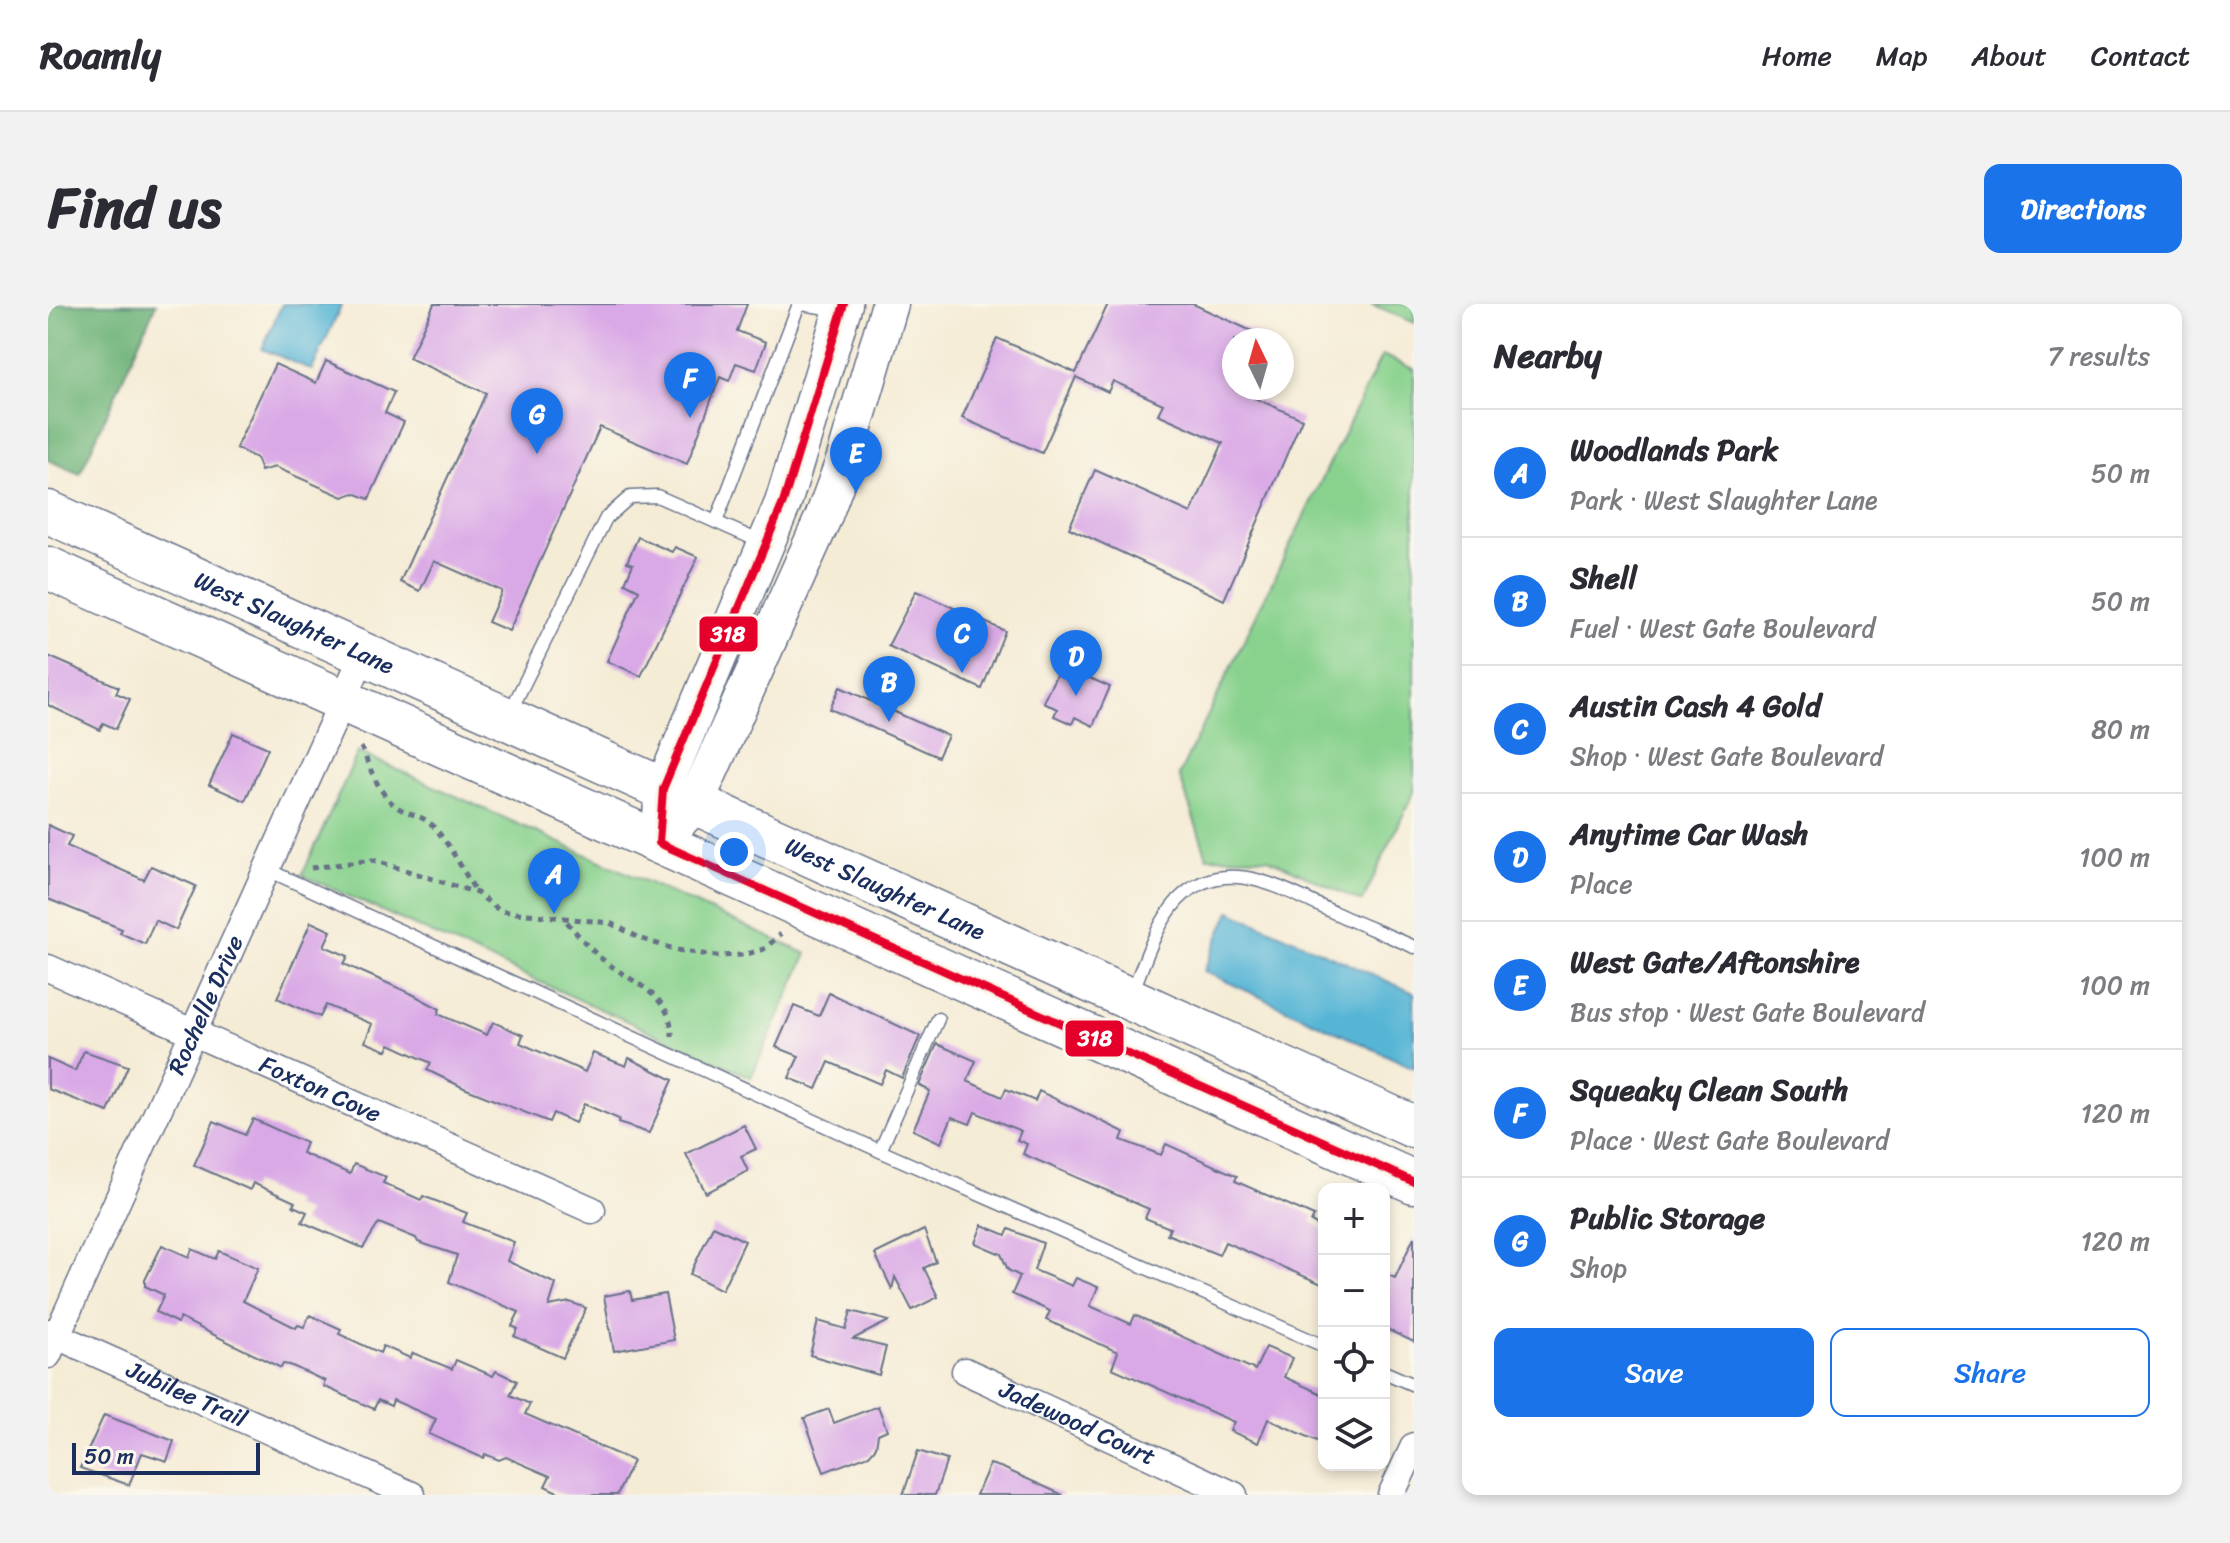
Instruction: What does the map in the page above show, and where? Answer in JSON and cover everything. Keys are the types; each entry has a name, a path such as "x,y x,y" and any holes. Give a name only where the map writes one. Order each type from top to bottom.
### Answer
{"main road":[{"path":"659,843 679,797 823,518 849,446 890,304"},
{"path":"679,797 766,544 804,446 844,307"},
{"name":"West Slaughter Lane","path":"48,512 1414,1127"},
{"name":"West Slaughter Lane","path":"48,568 1414,1182"}],"street":[{"name":"Rochelle Drive","path":"51,1341 195,1033 364,653"},
{"name":"Foxton Cove","path":"48,968 592,1210"},
{"name":"Jubilee Trail","path":"51,1341 412,1495"},
{"name":"Jadewood Court","path":"965,1371 1234,1495"},
{"path":"1391,1495 1414,1446"}],"lane":[{"path":"716,522 800,304 844,307"},
{"path":"507,718 606,518 630,497 657,496 766,544"},
{"path":"268,870 880,1151 1318,1343"},
{"path":"1129,999 1170,912 1195,887 1229,875 1262,879 1414,947"},
{"path":"880,1151 938,1019"},
{"path":"1390,1375 1414,1385"}],"path":[{"path":"361,747 378,784 391,801 398,808 422,816 435,828 477,893 500,911 567,921 610,923 642,939 677,950 716,956 744,955 764,949 781,934"},
{"path":"327,869 373,860 477,893"},
{"path":"567,921 605,962 660,999 672,1023 667,1053"}],"green space":[{"path":"48,304 156,304 80,474 48,460"},
{"path":"1371,304 1414,304 1414,323"},
{"path":"1382,355 1414,369 1414,792 1362,902 1268,858 1207,857 1179,775"},
{"path":"358,752 807,954 751,1077 302,875"}],"water":[{"path":"282,304 342,304 312,370 262,349"},
{"path":"1230,911 1414,993 1414,1068 1204,971"}],"building":[{"path":"434,304 747,304 737,331 766,342 756,370 736,363 729,381 720,377 687,464 600,427 509,631 488,622 502,591 434,561 420,591 400,582 486,393 409,358"},
{"path":"1108,304 1193,304 1245,328 1222,328 1222,400 1259,400 1302,419 1224,600 1069,528 1095,470 1191,513 1223,443 1158,414 1163,404 1113,381 1108,392 1076,377 1042,453 962,418 997,338 1076,373"},
{"path":"326,361 394,392 385,413 404,422 369,499 354,493 343,497 275,467 261,471 256,458 236,448 275,364 316,383"},
{"path":"638,537 672,552 675,547 698,557 641,676 607,661 639,590 625,583 633,564 627,562"},
{"path":"916,591 1005,631 982,689 888,646"},
{"path":"48,656 119,687 116,693 130,699 116,729 103,723 100,730 48,705"},
{"path":"1061,665 1110,687 1093,726 1075,717 1072,724 1054,716 1057,709 1043,702"},
{"path":"840,687 948,736 938,757 830,709"},
{"path":"233,733 268,748 245,801 209,785"},
{"path":"48,825 72,836 67,846 144,880 151,866 196,886 176,930 155,920 145,944 120,933 122,929 48,899"},
{"path":"311,922 331,931 324,946 348,956 344,964 412,994 440,1009 438,1014 487,1035 493,1022 523,1035 520,1043 585,1072 593,1053 626,1066 629,1058 673,1080 649,1133 618,1123 619,1119 584,1104 575,1123 553,1113 549,1122 427,1070 431,1063 390,1044 387,1051 365,1042 372,1024 326,1005 320,1017 277,998"},
{"path":"829,993 920,1036 902,1078 886,1070 880,1084 829,1062 817,1089 789,1078 799,1056 776,1047 794,1006 819,1016"},
{"path":"937,1044 976,1061 967,1081 1002,1097 1006,1089 1035,1101 1039,1091 1124,1132 1121,1140 1161,1155 1166,1144 1237,1176 1235,1181 1314,1216 1311,1222 1318,1226 1318,1282 1225,1242 1219,1255 1167,1234 1170,1228 1145,1218 1149,1209 1023,1154 1027,1144 1017,1140 1021,1131 975,1112 970,1124 952,1117 941,1143 913,1130 930,1091 919,1085"},
{"path":"84,1051 128,1066 108,1112 48,1089 48,1059 75,1071"},
{"path":"253,1119 306,1143 302,1153 350,1174 354,1164 386,1177 383,1183 421,1200 423,1196 467,1213 463,1222 514,1242 507,1261 556,1284 549,1306 570,1302 586,1308 563,1358 514,1336 518,1329 512,1326 519,1312 449,1282 457,1255 418,1242 416,1238 379,1223 363,1248 302,1222 307,1212 293,1206 295,1202 253,1183 250,1190 194,1165 214,1121 245,1135"},
{"path":"744,1125 756,1149 741,1156 748,1171 706,1193 686,1154"},
{"path":"982,1225 1006,1235 1009,1229 1043,1243 1034,1270 1072,1286 1076,1278 1098,1287 1090,1306 1131,1324 1135,1315 1255,1370 1266,1347 1292,1358 1284,1377 1318,1392 1318,1441 1268,1419 1258,1443 1230,1431 1234,1422 1112,1368 1118,1352 1046,1320 1050,1311 1012,1294 1020,1276 1008,1270 1001,1254 975,1243"},
{"path":"713,1226 745,1241 722,1290 690,1274"},
{"path":"924,1230 936,1262 924,1268 938,1297 912,1310 895,1277 892,1289 875,1254"},
{"path":"1414,1237 1414,1342 1390,1331 1390,1276 1395,1278"},
{"path":"162,1245 189,1257 192,1249 215,1259 219,1251 258,1268 243,1301 296,1328 298,1325 304,1327 310,1315 341,1329 339,1334 380,1353 383,1346 410,1358 413,1353 452,1369 456,1360 493,1376 496,1371 517,1381 510,1395 530,1404 525,1414 633,1461 617,1495 564,1495 545,1486 550,1476 506,1457 499,1460 485,1454 483,1458 429,1434 436,1419 393,1400 391,1406 378,1400 374,1409 323,1386 325,1381 290,1365 283,1364 281,1368 180,1318 177,1323 156,1312 164,1295 145,1286 145,1280"},
{"path":"630,1291 632,1300 665,1294 674,1340 614,1351 604,1296"},
{"path":"851,1311 889,1321 853,1339 886,1347 879,1375 810,1355 818,1321 846,1329"},
{"path":"878,1406 887,1430 878,1434 876,1447 869,1455 824,1472 804,1418 829,1409 834,1423"},
{"path":"104,1415 174,1441 167,1461 142,1453 129,1485 80,1468"},
{"path":"918,1451 947,1460 935,1495 903,1495"},
{"path":"990,1464 1003,1468 1063,1495 976,1495"}],"transit line":[{"name":"318","path":"844,304 783,503 663,789 659,843 1414,1182"}],"place":[{"name":"Squeaky Clean South","path":"690,418"},
{"name":"Public Storage","path":"537,454"},
{"name":"West Gate/Aftonshire","path":"856,493"},
{"name":"Austin Cash 4 Gold","path":"962,673"},
{"name":"Anytime Car Wash","path":"1076,696"},
{"name":"Shell","path":"889,722"},
{"name":"Woodlands Park","path":"554,914"}]}
